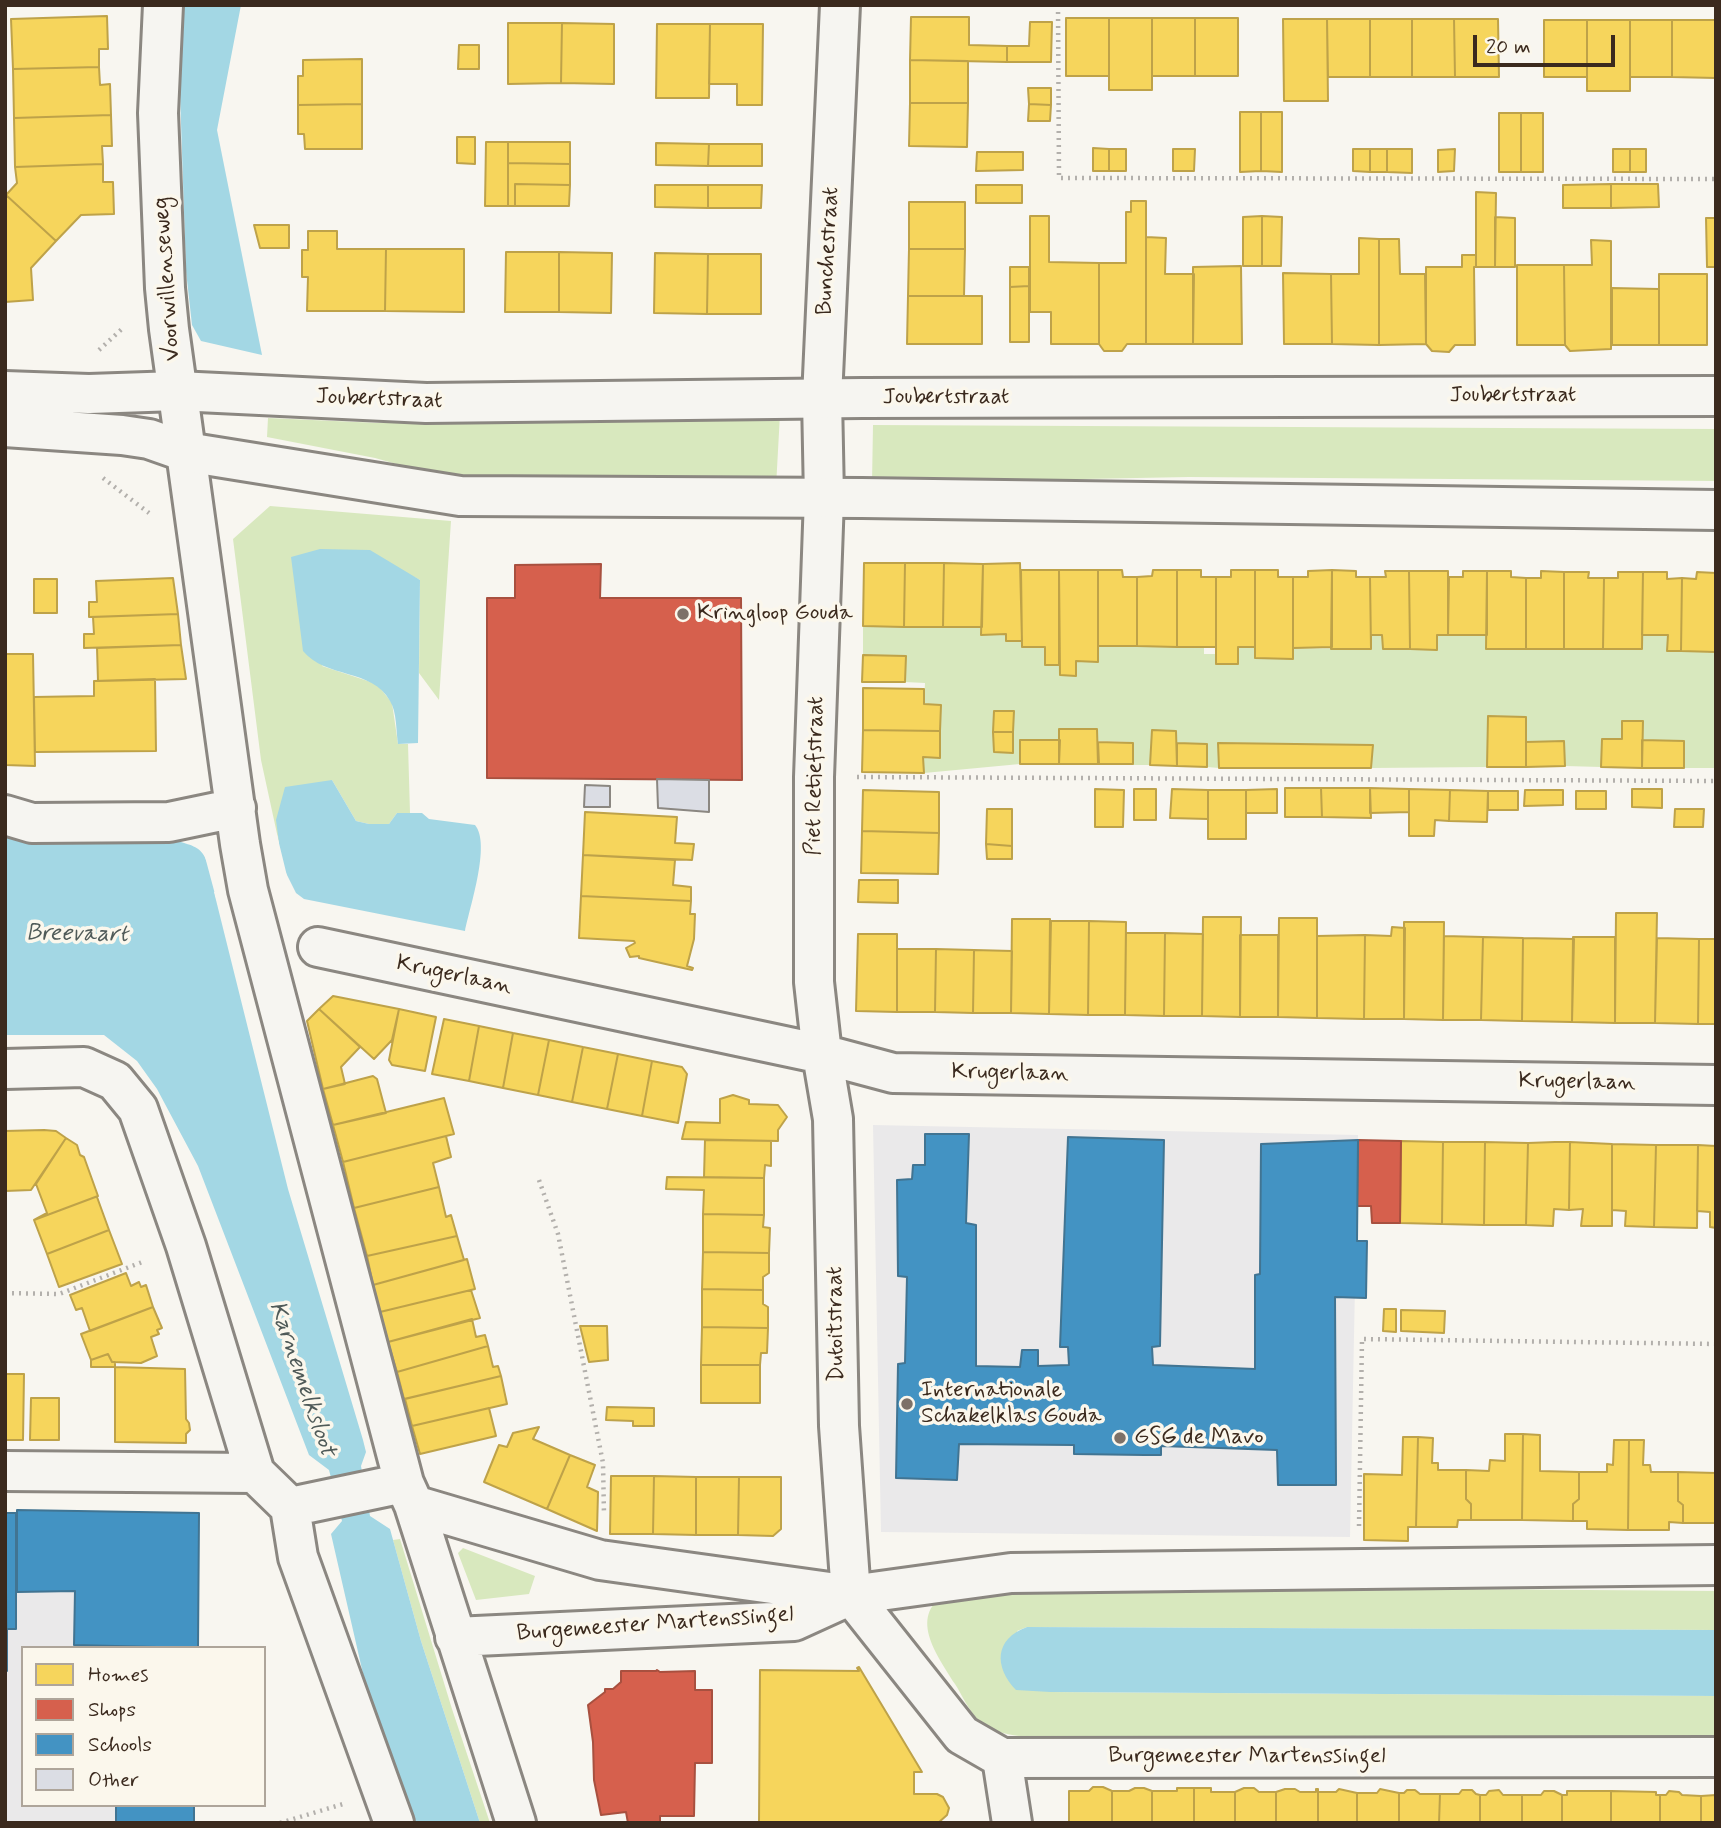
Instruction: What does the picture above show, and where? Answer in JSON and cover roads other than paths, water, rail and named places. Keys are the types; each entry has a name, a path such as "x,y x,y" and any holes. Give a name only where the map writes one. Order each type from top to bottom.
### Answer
{"street":[{"name":"Voorwillenseweg","path":"163,5 159,127 165,288 238,826 248,890 261,936 380,1495"},
{"name":"Bunchestraat","path":"824,498 822,398 841,5"},
{"name":"Joubertstraat","path":"5,391 89,394 177,391 426,403 822,398 1716,396"},
{"path":"5,427 149,439 186,452 460,496 1716,510"},
{"name":"Piet Retiefstraat","path":"822,1054 814,982 814,777 824,498"},
{"path":"5,814 32,823 169,822 238,826"},
{"name":"Krugerlaan","path":"318,947 822,1054 893,1073 1716,1085"},
{"name":"Dutoitstraat","path":"822,1054 833,1119 839,1426 851,1595"},
{"path":"5,1069 84,1067 115,1081 138,1109 186,1246 255,1474 290,1507 298,1557 388,1807"},
{"path":"5,1471 255,1474"},
{"path":"290,1507 380,1495 455,1637 516,1823"},
{"name":"Burgemeester Martenssingel","path":"380,1495 600,1560 851,1595 1011,1573 1716,1565"},
{"name":"Burgemeester Martenssingel","path":"455,1637 794,1621 851,1595"},
{"name":"Burgemeester Martenssingel","path":"851,1595 962,1735 1002,1758 1716,1757"},
{"path":"1002,1758 1012,1823"}],"water":[{"path":"177,5 241,5 217,130 262,355 201,341 192,325 186,271"},
{"path":"320,549 370,550 420,580 418,743 398,744 394,711 390,701 372,683 324,666 303,651 291,557"},
{"path":"332,780 356,821 389,824 397,813 422,813 429,819 475,825 481,846 475,891 465,931 304,899 296,893 286,873 214,892 288,1189 366,1452 361,1466 370,1516 390,1529 421,1641 480,1823 415,1823 364,1678 331,1534 342,1521 329,1470 309,1455 198,1166 157,1089 137,1061 104,1035 5,1035 5,832 181,842 197,848 207,862 279,843 276,820 285,787"},
{"path":"1027,1627 1716,1630 1716,1696 1016,1690 1004,1672 1001,1654 1008,1639"}],"place":[{"name":"Kringloop Gouda","path":"683,614"},
{"name":"Internationale Schakelklas Gouda","path":"907,1404"},
{"name":"GSG de Mavo","path":"1120,1438"}],"water label":[{"name":"Breevaart","path":"77,935"},
{"name":"Karnemelksloot","path":"301,1379"}]}
